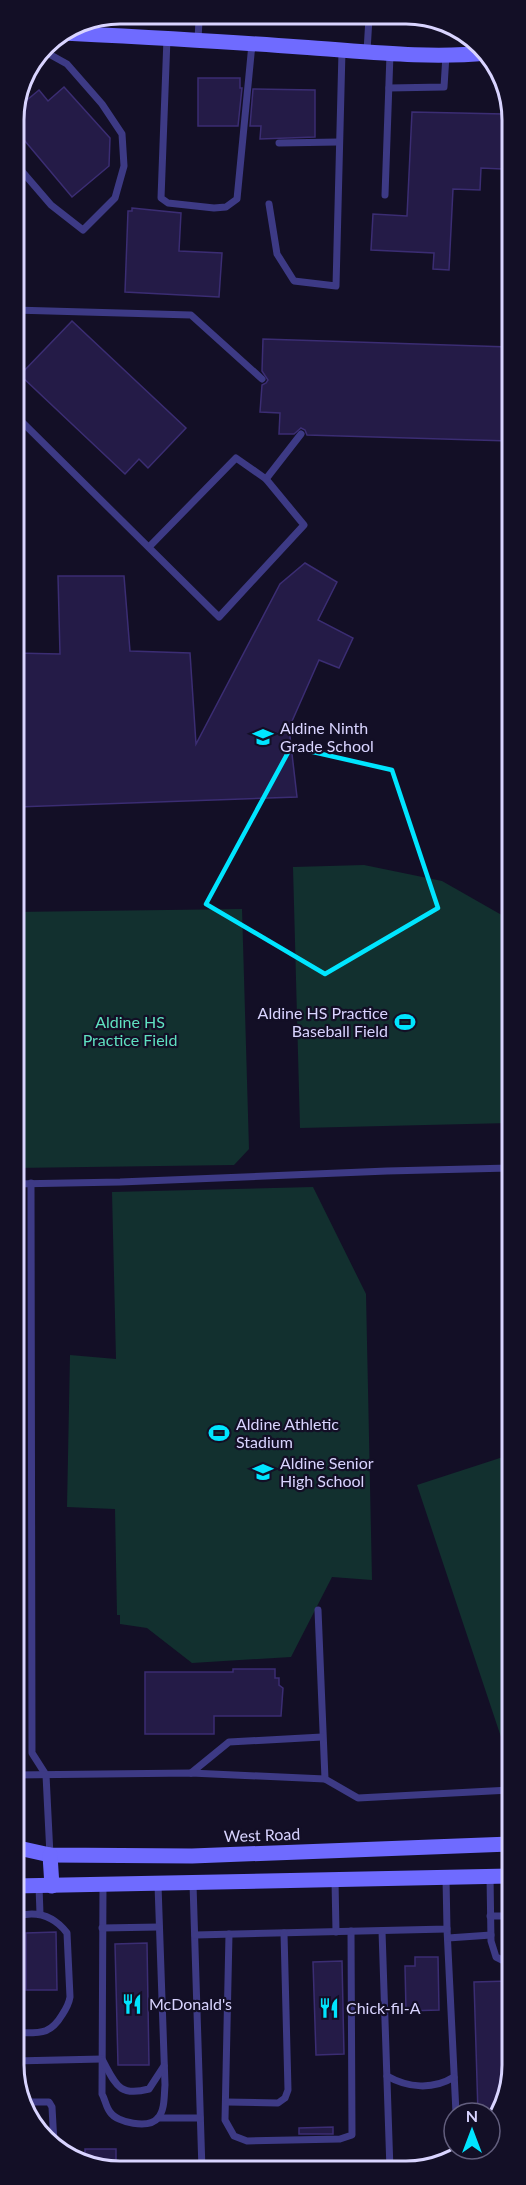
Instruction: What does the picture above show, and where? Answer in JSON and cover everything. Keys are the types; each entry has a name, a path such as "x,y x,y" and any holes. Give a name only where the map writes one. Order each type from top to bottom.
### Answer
{"main road":[{"path":"93,28 167,38 390,54 475,54"},
{"name":"West Road","path":"24,1849 50,1855 192,1856 502,1844"},
{"path":"46,1886 50,1855"},
{"path":"192,1856 193,1884"},
{"path":"24,1886 158,1885 502,1876"}],"lane":[{"path":"198,40 199,24"},
{"path":"367,52 369,24"},
{"path":"167,38 161,198 168,203 214,208 226,207 237,199 252,43"},
{"path":"268,204 277,254 294,281 336,286 342,50"},
{"path":"385,195 390,54"},
{"path":"24,174 51,205 83,230 115,198 124,166 122,134 102,104 67,64 50,55"},
{"path":"389,88 444,87 446,55"},
{"path":"279,143 338,142"},
{"path":"24,310 191,315 262,379"},
{"path":"24,424 219,617 304,525 266,479 236,458 149,547"},
{"path":"266,479 301,434"},
{"path":"24,1183 502,1168"},
{"path":"32,1183 32,1753 46,1775 50,1855"},
{"path":"318,1610 325,1779"},
{"path":"191,1773 229,1742 322,1737"},
{"path":"24,1775 191,1773 325,1779 358,1798 502,1791"},
{"path":"490,1876 491,1935 496,1958 502,1960"},
{"path":"446,1878 455,2101"},
{"path":"335,1880 336,1932"},
{"path":"193,1884 202,2161"},
{"path":"103,1885 102,2094 110,2113 126,2123 152,2123 162,2110 164,2066 158,1885"},
{"path":"40,1914 46,1886"},
{"path":"24,1916 40,1914 51,1918 66,1934 69,1952 69,2004 57,2024 51,2029 45,2032 24,2033"},
{"path":"490,1916 502,1916"},
{"path":"102,1928 159,1927"},
{"path":"195,1935 447,1929"},
{"path":"382,1931 390,2161"},
{"path":"229,1934 225,2120 234,2136 247,2141 340,2139 351,2135 351,1932"},
{"path":"227,2102 278,2103 285,2098 288,2090 284,1933"},
{"path":"448,1938 491,1935"},
{"path":"102,2059 116,2086 135,2093 149,2089 164,2066"},
{"path":"24,2061 102,2059"},
{"path":"387,2076 399,2083 411,2086 444,2083 454,2077"},
{"path":"32,2102 49,2102 52,2108 53,2133"},
{"path":"158,2118 200,2118"}],"highlighted area":[{"path":"291,747 392,770 438,908 325,974 206,904"}],"green space":[{"name":"Aldine HS Practice Baseball Field","path":"364,865 442,881 502,915 502,1123 300,1128 293,867"},
{"name":"Aldine HS Practice Field","path":"242,909 249,1149 234,1165 24,1168 24,912"},
{"name":"Aldine Athletic Stadium","path":"313,1187 366,1294 372,1580 332,1577 291,1657 192,1663 147,1628 120,1624 120,1615 117,1615 115,1509 67,1507 70,1355 116,1359 112,1192"},
{"path":"502,1457 502,1740 417,1485"}],"building":[{"path":"198,78 240,78 240,88 242,88 238,126 198,126"},
{"path":"64,87 110,138 109,166 72,197 24,140 26,101 39,90 48,101"},
{"path":"253,89 315,90 315,137 260,139 261,126 250,126"},
{"path":"412,112 502,114 502,169 481,168 480,190 453,189 449,270 433,269 434,253 371,250 373,214 407,216"},
{"path":"132,208 181,213 179,251 222,253 219,297 125,292 128,211 132,211"},
{"path":"72,321 186,428 148,468 139,459 125,474 24,379 24,371"},
{"path":"263,339 502,347 502,441 307,435 301,428 294,434 279,434 280,413 260,412 262,385 268,380 262,371"},
{"path":"305,563 337,582 318,620 353,638 339,668 319,660 289,728 297,797 24,807 24,653 60,654 58,576 124,576 130,651 190,653 196,744 280,584"},
{"path":"233,1669 275,1669 275,1678 279,1678 279,1685 283,1688 281,1716 214,1716 214,1734 145,1734 145,1672 233,1672"},
{"path":"56,1932 57,1990 26,1990 26,1933"},
{"name":"McDonald's","path":"147,1943 149,2065 118,2065 115,1944"},
{"path":"415,1957 438,1957 439,2010 406,2011 405,1966 415,1966"},
{"name":"Chick-fil-A","path":"342,1961 344,2054 316,2055 313,1962"},
{"path":"502,1981 502,2072 499,2090 495,2101 478,2101 474,1982"},
{"path":"333,2127 333,2134 299,2134 299,2128"},
{"path":"85,2149 116,2149 116,2161 101,2159 85,2154"}],"place":[{"name":"Aldine Ninth Grade School","path":"263,737"},
{"name":"Aldine HS Practice Baseball Field","path":"405,1022"},
{"name":"Aldine Athletic Stadium","path":"219,1433"},
{"name":"Aldine Senior High School","path":"263,1472"},
{"name":"McDonald's","path":"132,2004"},
{"name":"Chick-fil-A","path":"329,2008"}]}
